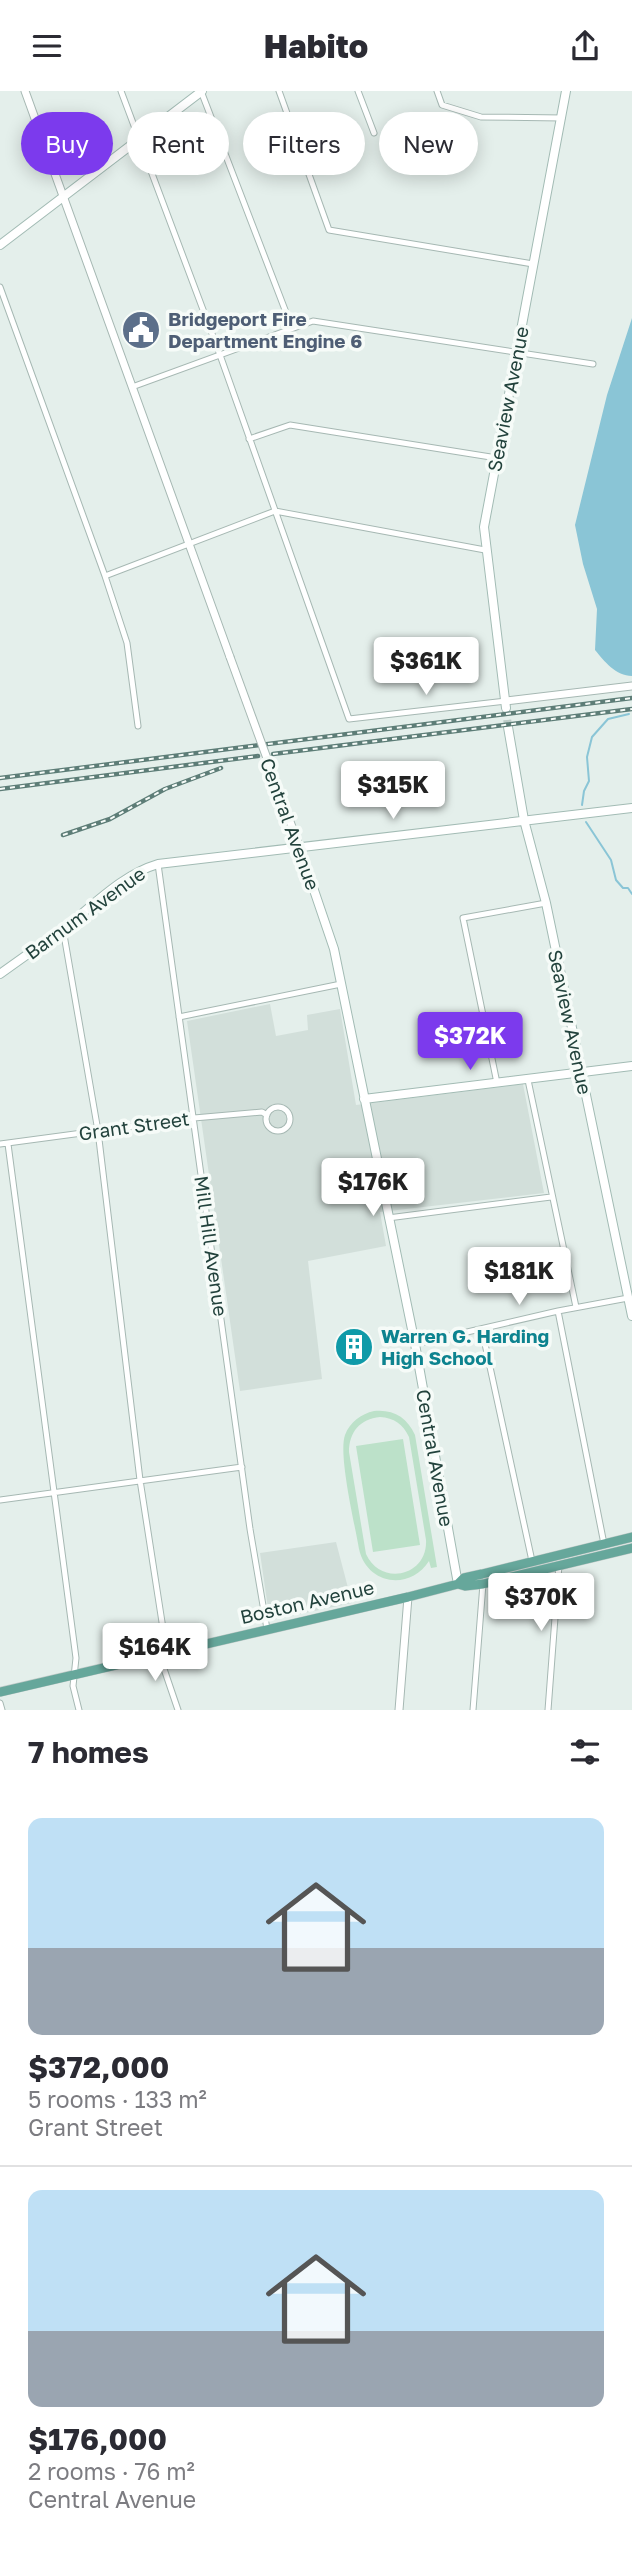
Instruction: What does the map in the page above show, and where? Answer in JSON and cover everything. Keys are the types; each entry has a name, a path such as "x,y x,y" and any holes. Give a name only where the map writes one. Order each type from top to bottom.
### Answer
{"main road":[{"path":"174,112 201,91"},
{"name":"Seaview Avenue","path":"506,704 484,527 566,91"},
{"path":"0,245 127,148"},
{"name":"Seaview Avenue","path":"508,727 524,820 546,903 632,1317"},
{"name":"Barnum Avenue","path":"0,974 121,883 141,870 158,864 632,808"},
{"name":"Central Avenue","path":"300,849 334,949 415,1344 458,1584"},
{"path":"364,1099 632,1066"},
{"name":"Boston Avenue","path":"0,1692 458,1584 465,1586 632,1537"},
{"name":"Boston Avenue","path":"559,1560 606,1555 632,1548"}],"street":[{"name":"Central Avenue","path":"24,91 300,849"},
{"path":"121,91 128,112"},
{"path":"201,91 292,328"},
{"path":"279,91 328,230 533,264"},
{"path":"358,91 374,133"},
{"path":"437,91 442,105 481,117 562,118"},
{"path":"151,175 220,355 349,719 506,704 632,686"},
{"path":"0,288 127,643 138,726"},
{"path":"132,387 313,321 593,364"},
{"path":"248,439 289,425 497,458"},
{"path":"105,576 275,511 485,550"},
{"name":"Mill Hill Avenue","path":"158,864 267,1629"},
{"path":"497,1083 463,918 546,903"},
{"path":"63,929 98,1131 140,1480 164,1635 163,1666 178,1710"},
{"path":"179,1017 341,984"},
{"path":"528,1080 576,1307"},
{"name":"Grant Street","path":"0,1144 194,1118 262,1112 267,1115 269,1126 275,1131 283,1130 289,1125 289,1114 283,1109 276,1108 267,1115"},
{"path":"8,1144 76,1658 73,1686 79,1710"},
{"path":"388,1218 551,1197"},
{"path":"415,1344 576,1307 628,1298"},
{"path":"558,1311 606,1555"},
{"path":"482,1330 533,1566"},
{"path":"0,1500 242,1467"},
{"path":"548,1710 559,1560"},
{"path":"473,1710 482,1579"},
{"path":"399,1710 408,1597"},
{"path":"0,1703 2,1710"}],"shaded area":[{"path":"270,1004 276,1036 308,1030 307,1015 340,1009 356,1105 523,1084 544,1193 380,1212 386,1246 308,1261 322,1379 240,1391 187,1021"},
{"path":"336,1542 352,1603 272,1620 260,1553"}],"green space":[{"path":"387,1411 399,1415 415,1435 437,1567 431,1568 429,1561 421,1571 401,1580 380,1577 364,1561 351,1508 343,1445 347,1430 353,1422 369,1412","holes":["373,1418 385,1418 401,1425 409,1437 426,1540 425,1552 420,1562 412,1569 392,1574 382,1571 366,1554 349,1452 351,1438 361,1424"]},
{"path":"403,1439 420,1545 373,1552 356,1446"}],"water":[{"path":"632,318 632,676 616,671 595,650 597,609 583,564 575,525 607,395"}],"waterway":[{"path":"582,805 589,781 587,757 592,737 608,719 629,714"},
{"path":"586,822 611,860 616,880 632,894"}],"tunnel":[{"path":"506,708 508,727"}],"railway":[{"path":"0,778 632,698"},
{"path":"273,754 632,709"},
{"path":"0,789 258,756"},
{"path":"63,835 110,819 165,789 221,768"}],"place":[{"name":"Bridgeport Fire Department Engine 6","path":"141,330"},
{"name":"Warren G. Harding High School","path":"354,1347"}]}
